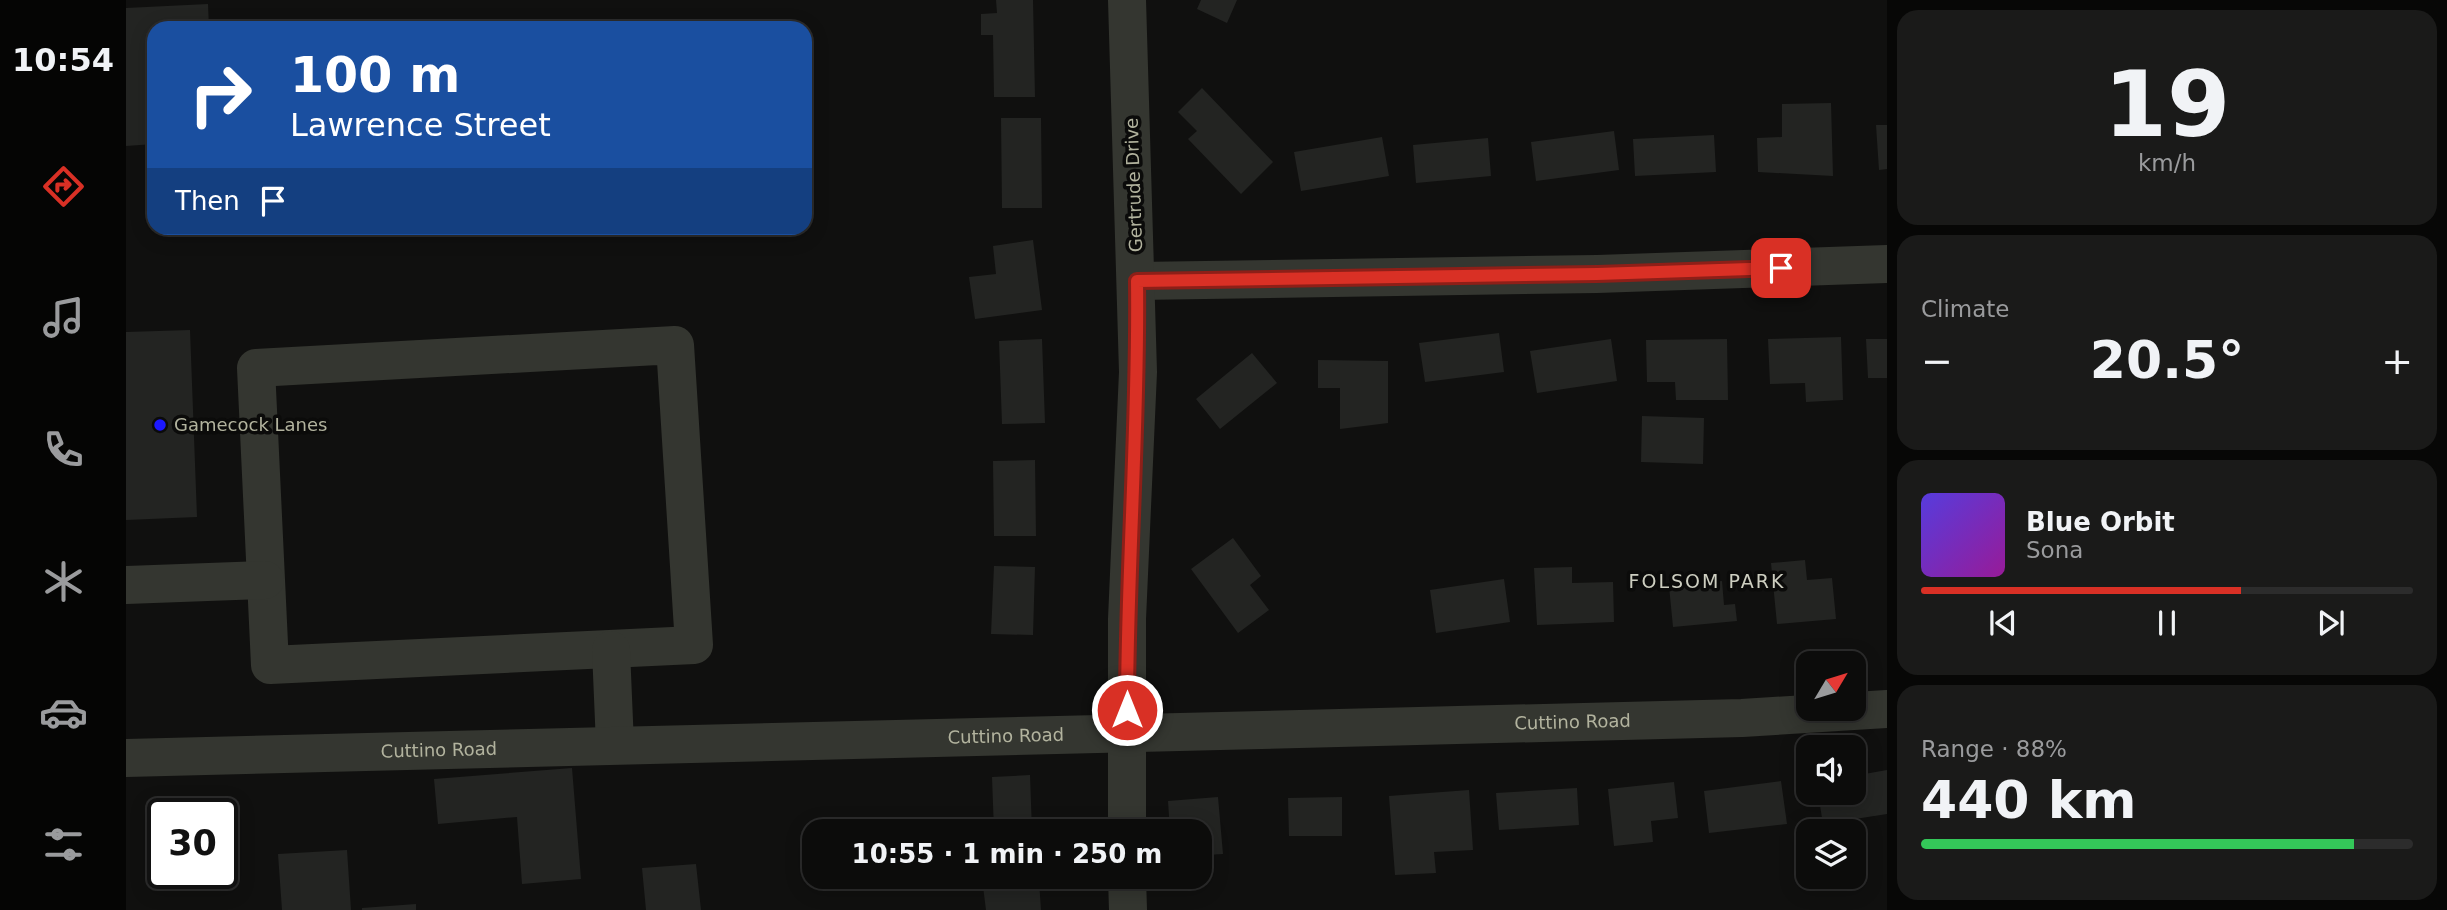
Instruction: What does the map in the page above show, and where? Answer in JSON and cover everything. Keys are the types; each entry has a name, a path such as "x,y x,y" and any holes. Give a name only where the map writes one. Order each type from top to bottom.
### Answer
{"street":[{"name":"Gertrude Drive","path":"1127,0 1138,372 1127,619 1127,819"},
{"path":"1137,281 1583,275 1887,264"},
{"path":"675,345 694,645 270,665 265,580 256,368 675,345"},
{"path":"126,585 265,580"},
{"path":"611,650 615,745"},
{"name":"Cuttino Road","path":"126,758 1742,718 1887,709"},
{"path":"1127,889 1128,910"}],"building":[{"path":"996,0 1033,0 1035,97 994,97 993,35 981,35 981,14 997,13"},
{"path":"1201,0 1237,0 1227,23 1197,9"},
{"path":"208,4 209,21 147,21 147,144 126,146 126,8"},
{"path":"1202,88 1273,162 1241,194 1188,139 1197,131 1178,112"},
{"path":"1831,103 1833,176 1758,172 1757,138 1782,137 1782,104"},
{"path":"1001,118 1041,118 1042,208 1002,208"},
{"path":"1876,125 1887,125 1887,169 1879,170"},
{"path":"1614,131 1619,170 1536,181 1531,142"},
{"path":"1714,135 1716,172 1635,176 1633,139"},
{"path":"1382,137 1389,176 1301,191 1294,152"},
{"path":"1488,138 1491,176 1416,183 1413,145"},
{"path":"1033,240 1042,310 975,319 969,277 996,274 993,246"},
{"name":"Gamecock Lanes","path":"190,330 197,517 126,520 126,332"},
{"path":"1499,333 1504,372 1425,382 1419,343"},
{"path":"1841,337 1843,400 1806,402 1805,383 1770,384 1768,339"},
{"path":"1042,339 1045,423 1002,424 999,341"},
{"path":"1611,339 1617,381 1537,393 1530,351"},
{"path":"1727,339 1728,400 1676,400 1675,382 1647,382 1646,340"},
{"path":"1866,339 1887,339 1887,378 1868,378"},
{"path":"1252,353 1277,383 1220,429 1196,399"},
{"path":"1318,360 1388,361 1388,423 1340,429 1340,388 1318,388"},
{"path":"1642,416 1704,418 1703,464 1641,462"},
{"path":"1035,460 1036,536 994,536 993,461"},
{"path":"1233,538 1261,576 1250,585 1269,610 1238,633 1191,569"},
{"path":"1805,560 1807,580 1832,578 1836,619 1777,624 1771,563"},
{"path":"994,566 1035,567 1033,635 991,634"},
{"path":"1572,567 1572,583 1613,582 1614,622 1537,625 1534,568"},
{"path":"1504,579 1510,622 1436,633 1430,590"},
{"path":"1722,581 1724,605 1735,604 1737,621 1673,627 1669,586"},
{"path":"572,768 581,879 522,884 517,817 438,824 434,779"},
{"path":"1887,770 1887,814 1855,819 1822,819 1820,805 1866,805 1866,774"},
{"path":"1030,775 1032,819 994,819 992,777"},
{"path":"1781,781 1787,824 1709,833 1704,791"},
{"path":"1674,782 1678,818 1651,821 1653,842 1614,846 1608,789"},
{"path":"1577,788 1579,825 1499,830 1496,793"},
{"path":"1469,790 1473,850 1434,852 1436,873 1395,875 1389,796"},
{"path":"1218,797 1223,854 1212,855 1212,819 1169,819 1168,801"},
{"path":"1342,797 1342,836 1289,836 1288,798"},
{"path":"347,850 351,910 282,910 278,854"},
{"path":"696,864 701,910 646,910 642,868"},
{"path":"983,889 1040,889 1041,910 986,910"},
{"path":"416,904 416,910 362,910 362,908"}],"place":[{"name":"Gamecock Lanes","path":"160,425"}],"district":[{"name":"FOLSOM PARK","path":"1707,581"}],"route":[{"path":"1127,710 1127,619 1138,372 1137,281 1597,274 1781,268"}]}
